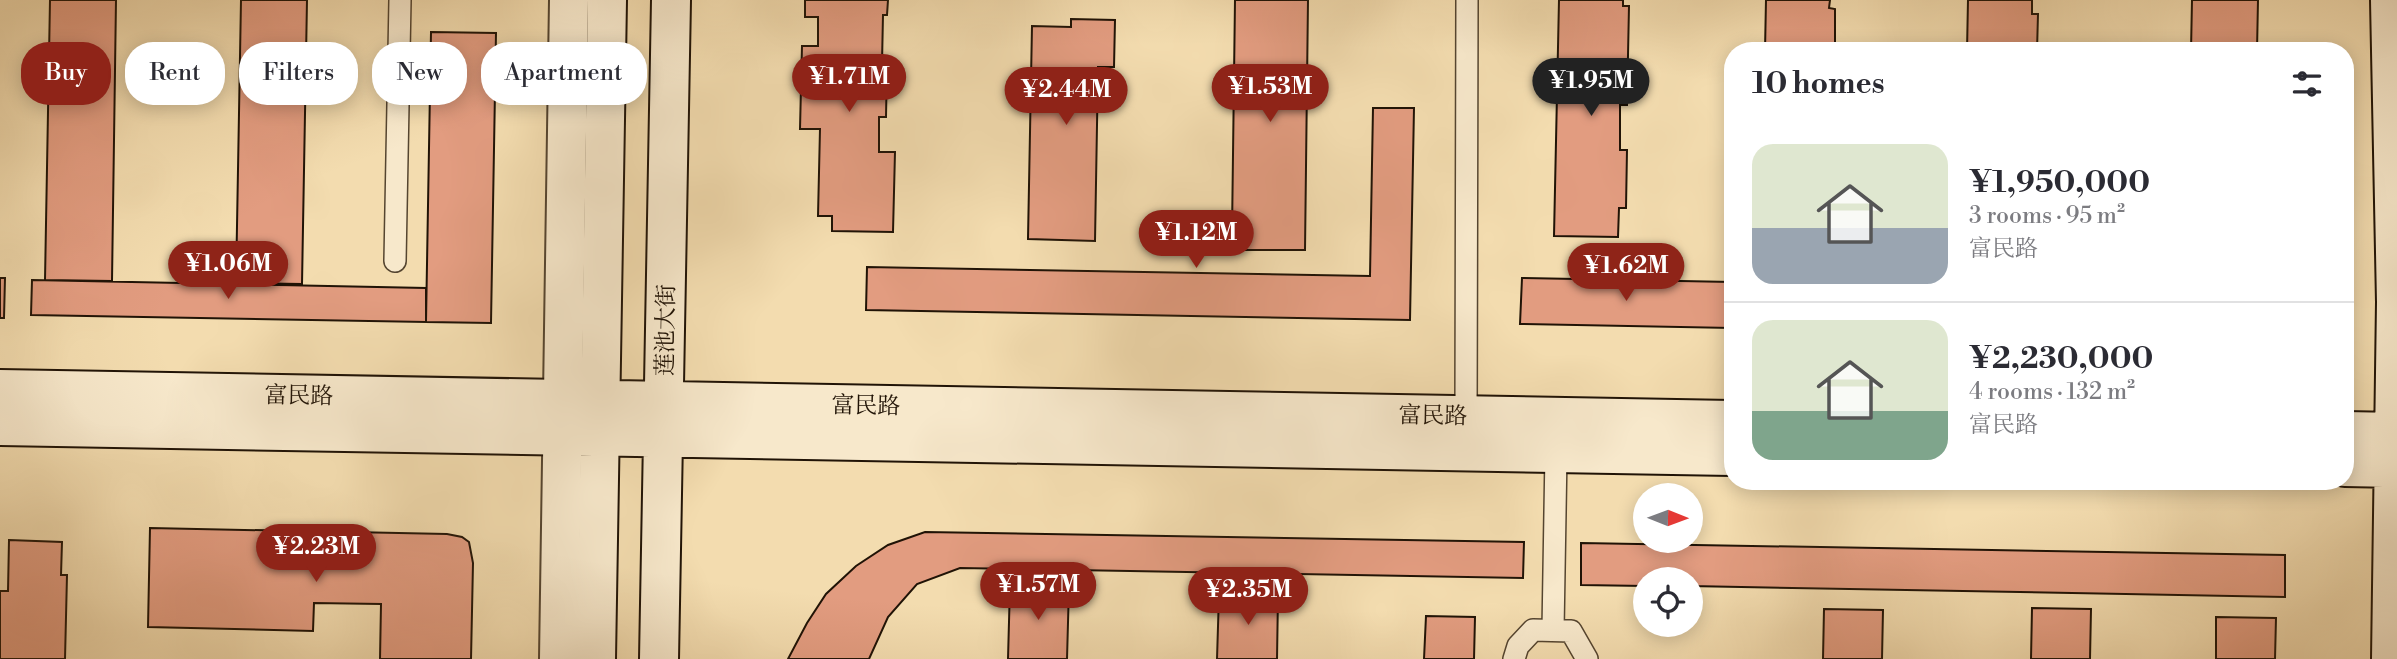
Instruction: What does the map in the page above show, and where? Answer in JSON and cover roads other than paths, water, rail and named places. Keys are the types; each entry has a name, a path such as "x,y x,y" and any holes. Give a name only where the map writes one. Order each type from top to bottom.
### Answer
{"street":[{"path":"569,0 582,418 596,659"},
{"path":"559,659 582,418 607,0"},
{"name":"莲池大街","path":"659,659 671,0"},
{"path":"2390,0 2396,302 2391,659"},
{"name":"富民路","path":"0,390 582,418"},
{"name":"富民路","path":"0,426 582,418 1466,416 1724,420"},
{"name":"富民路","path":"664,419 1556,453 1724,456"},
{"path":"2354,434 2396,450"},
{"path":"2354,464 2396,450"}],"lane":[{"path":"395,261 400,0"},
{"path":"1466,416 1467,0"},
{"path":"1553,630 1556,453"},
{"path":"1514,659 1518,646 1533,630 1571,631 1587,659"}]}
